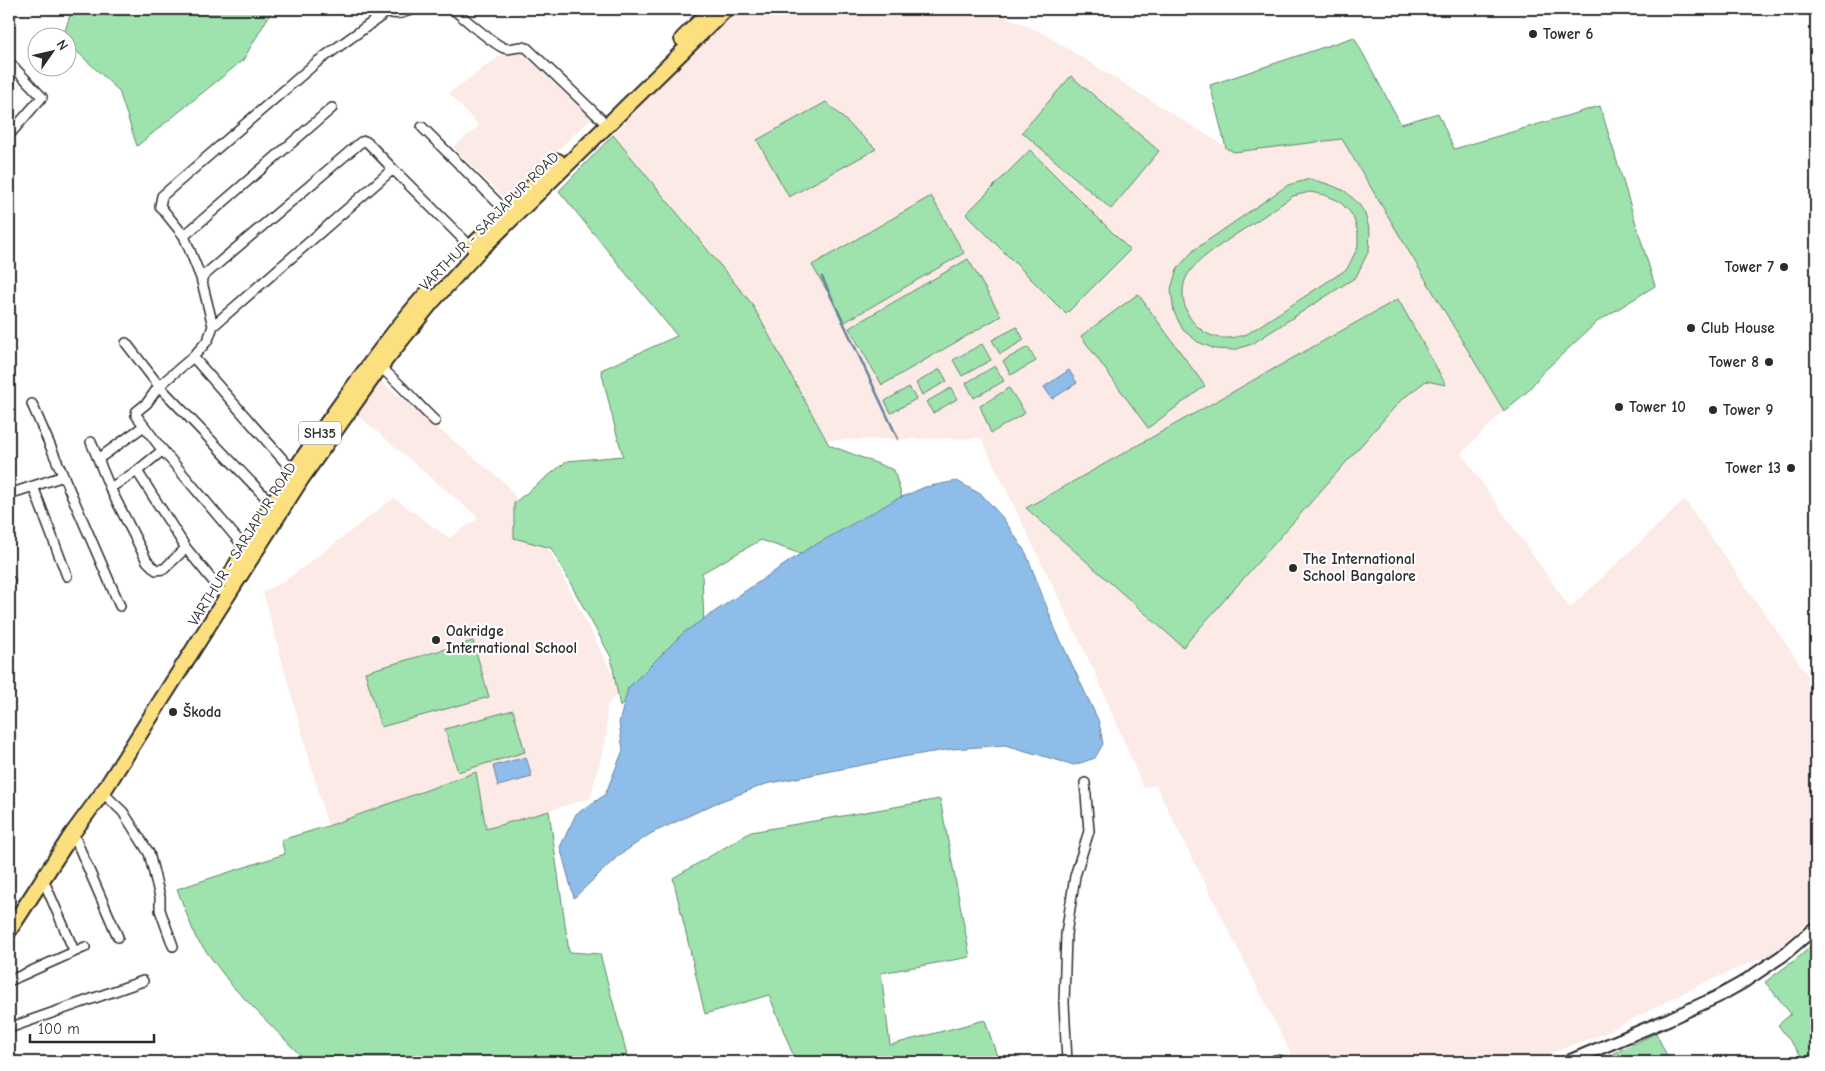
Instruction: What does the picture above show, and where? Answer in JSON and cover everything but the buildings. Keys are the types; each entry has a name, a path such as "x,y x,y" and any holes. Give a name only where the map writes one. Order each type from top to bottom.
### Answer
{"main road":[{"name":"VARTHUR - SARJAPUR ROAD","path":"474,250 506,211 712,9"},
{"name":"VARTHUR - SARJAPUR ROAD","path":"100,790 182,660 222,592 245,548 293,471 376,364 425,296 726,9"},
{"name":"VARTHUR - SARJAPUR ROAD","path":"9,921 100,790 376,364"},
{"name":"VARTHUR - SARJAPUR ROAD","path":"9,931 72,831"}],"street":[{"path":"213,326 201,278 184,236 160,206 162,196 317,62 387,10 396,14 414,9"},
{"path":"453,9 500,46 511,49 519,46 527,48 601,119"},
{"path":"9,62 42,97 9,135"},
{"path":"184,236 332,108"},
{"path":"422,127 506,211"},
{"path":"201,278 361,142 365,141 474,250"},
{"path":"245,548 144,426 136,412 146,404 159,386 193,357 208,340 213,326 393,169"},
{"path":"126,343 159,386 272,504"},
{"path":"193,357 293,471"},
{"path":"376,364 408,392 417,404 435,421"},
{"path":"32,404 120,606"},
{"path":"98,459 144,426"},
{"path":"91,442 110,488 147,561 154,568 164,569 186,548"},
{"path":"110,488 137,472 164,450"},
{"path":"137,472 186,548 222,592"},
{"path":"9,494 64,476"},
{"path":"33,486 67,576"},
{"path":"1067,1062 1064,1003 1066,934 1075,876 1089,831 1085,783"},
{"path":"100,790 123,812 150,853 160,897 160,910 173,946"},
{"path":"72,831 118,937"},
{"path":"43,879 72,946"},
{"path":"1567,1062 1717,997 1782,956 1816,926"},
{"path":"9,981 85,946"},
{"path":"9,1028 143,981"},
{"path":"1275,1060 1285,1062"}],"shaded area":[{"name":"The International School Bangalore","path":"735,9 988,9 1039,31 1234,152 1342,138 1504,411 1461,453 1570,608 1685,500 1816,687 1816,915 1771,954 1697,986 1603,1034 1551,1053 1538,1062 1295,1062 1156,786 1143,787 1098,679 981,438 827,440 752,304 613,135 700,41"},
{"path":"514,46 592,118 505,199 453,147 479,126 449,93"},
{"name":"Oakridge International School","path":"378,379 506,484 544,539 620,689 607,705 606,740 590,798 486,830 476,772 328,826 263,592 285,581 394,498 449,538 479,518 356,414"}],"green space":[{"path":"72,9 273,9 243,60 137,146 119,91 78,52 78,28 66,28"},
{"path":"1354,37 1401,124 1438,113 1454,149 1600,106 1655,286 1597,322 1542,373 1527,392 1504,411 1342,139 1234,152 1226,148 1210,85"},
{"path":"1071,76 1159,151 1111,209 1022,132"},
{"path":"826,102 876,149 789,197 757,140"},
{"path":"613,135 752,304 829,445 894,470 906,511 838,567 761,540 702,573 704,625 620,707 611,657 551,548 514,538 514,503 567,461 623,456 601,370 677,336 559,191"},
{"path":"1030,150 1130,250 1066,314 966,214"},
{"path":"1310,179 1345,191 1359,204 1365,214 1370,232 1369,250 1356,277 1252,344 1234,350 1215,349 1198,342 1183,330 1174,312 1171,289 1177,269 1194,250 1288,185","holes":["1310,192 1325,195 1339,201 1354,219 1358,233 1358,247 1347,269 1247,334 1227,338 1215,337 1203,331 1192,321 1184,302 1183,287 1188,274 1197,263 1214,249 1293,196"]},
{"path":"931,196 964,253 845,322 812,265"},
{"path":"968,259 1001,316 882,385 849,328"},
{"path":"1138,294 1205,386 1148,428 1081,336"},
{"path":"1398,299 1446,385 1426,381 1401,400 1183,647 1026,508"},
{"path":"1017,327 1024,340 1000,354 992,340"},
{"path":"982,344 991,360 962,376 953,360"},
{"path":"1028,347 1036,361 1011,375 1003,361"},
{"path":"995,366 1004,381 974,398 966,383"},
{"path":"940,369 947,381 922,395 916,383"},
{"path":"909,387 916,399 891,413 885,401"},
{"path":"951,388 957,399 933,413 926,402"},
{"path":"1009,388 1025,413 991,433 980,406"},
{"path":"473,641 489,697 381,727 365,672"},
{"path":"513,710 525,752 458,772 445,729"},
{"path":"476,772 486,829 549,811 569,952 600,954 629,1062 307,1062 233,987 196,938 177,889 285,854 281,840 328,826"},
{"path":"940,799 970,957 881,973 890,1045 985,1020 999,1062 796,1062 769,995 705,1014 673,878 751,832"},
{"path":"1816,942 1816,1062 1806,1062 1778,1025 1791,1014 1765,982"},
{"path":"1656,1033 1670,1062 1614,1062 1611,1055"}],"water":[{"path":"1069,370 1077,383 1052,399 1044,387"},
{"path":"957,481 982,495 1003,518 1026,553 1056,631 1099,722 1103,744 1095,758 1074,765 1005,745 952,749 766,784 716,803 650,834 618,856 574,898 560,847 576,814 605,795 623,750 619,723 628,688 683,633 806,550 895,500 925,487"},
{"path":"526,757 532,777 498,786 493,766"}],"waterway":[{"path":"822,277 898,439"}],"place":[{"name":"Tower 6","path":"1533,34"},
{"name":"Tower 7","path":"1784,267"},
{"name":"Club House","path":"1691,328"},
{"name":"Tower 8","path":"1769,362"},
{"name":"Tower 10","path":"1619,407"},
{"name":"Tower 9","path":"1713,410"},
{"name":"Tower 13","path":"1791,468"},
{"name":"The International School Bangalore","path":"1293,568"},
{"name":"Oakridge International School","path":"436,640"},
{"name":"Škoda","path":"173,712"}]}
